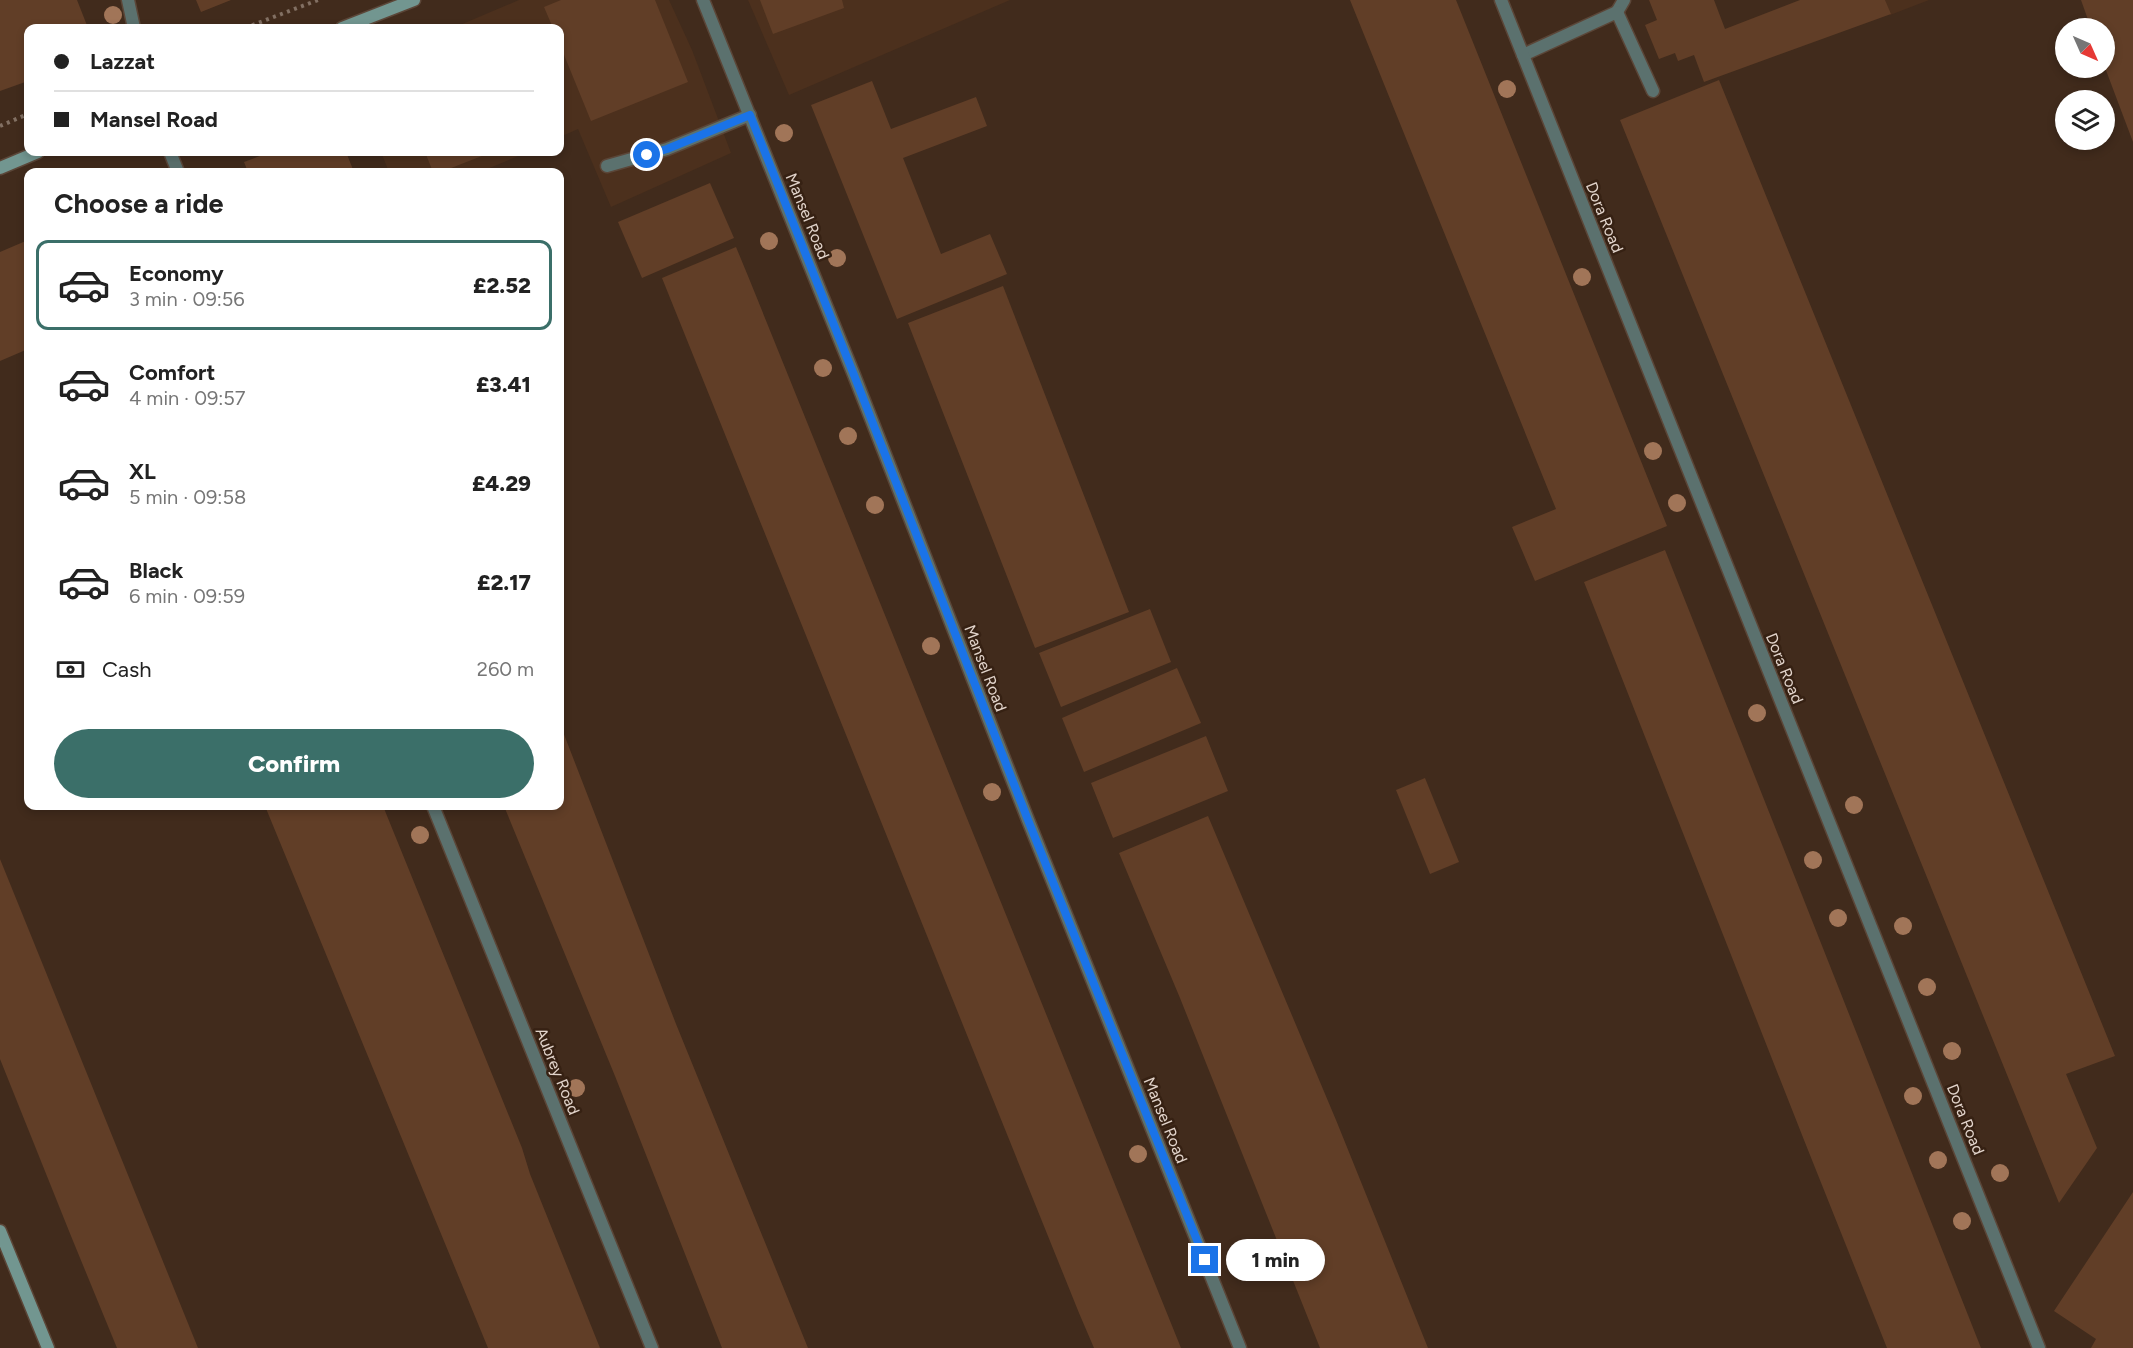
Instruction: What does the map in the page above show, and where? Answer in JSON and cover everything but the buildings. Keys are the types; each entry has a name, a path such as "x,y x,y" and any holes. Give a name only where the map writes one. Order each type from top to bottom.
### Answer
{"street":[{"path":"128,0 133,24"},
{"path":"352,24 414,0"},
{"name":"Mansel Road","path":"703,0 1240,1348"},
{"name":"Dora Road","path":"1501,0 2039,1348"},
{"path":"1523,55 1617,12 1624,0"},
{"path":"1617,12 1653,91"},
{"path":"607,166 667,149 750,115"},
{"path":"0,168 28,156"},
{"name":"Aubrey Road","path":"435,810 652,1348"},
{"path":"0,1231 48,1348"}],"path":[{"path":"255,24 318,0"},
{"path":"0,126 24,116"}],"shaded area":[{"path":"519,0 669,0 692,50 731,153 611,207 578,129 564,135 564,24 462,24"},
{"path":"748,0 1010,0 789,95"},
{"path":"1885,0 1929,0 1890,15"},
{"path":"383,156 518,156 490,168 387,168"}],"route":[{"path":"647,155 750,115 1028,820 1205,1260"}]}
